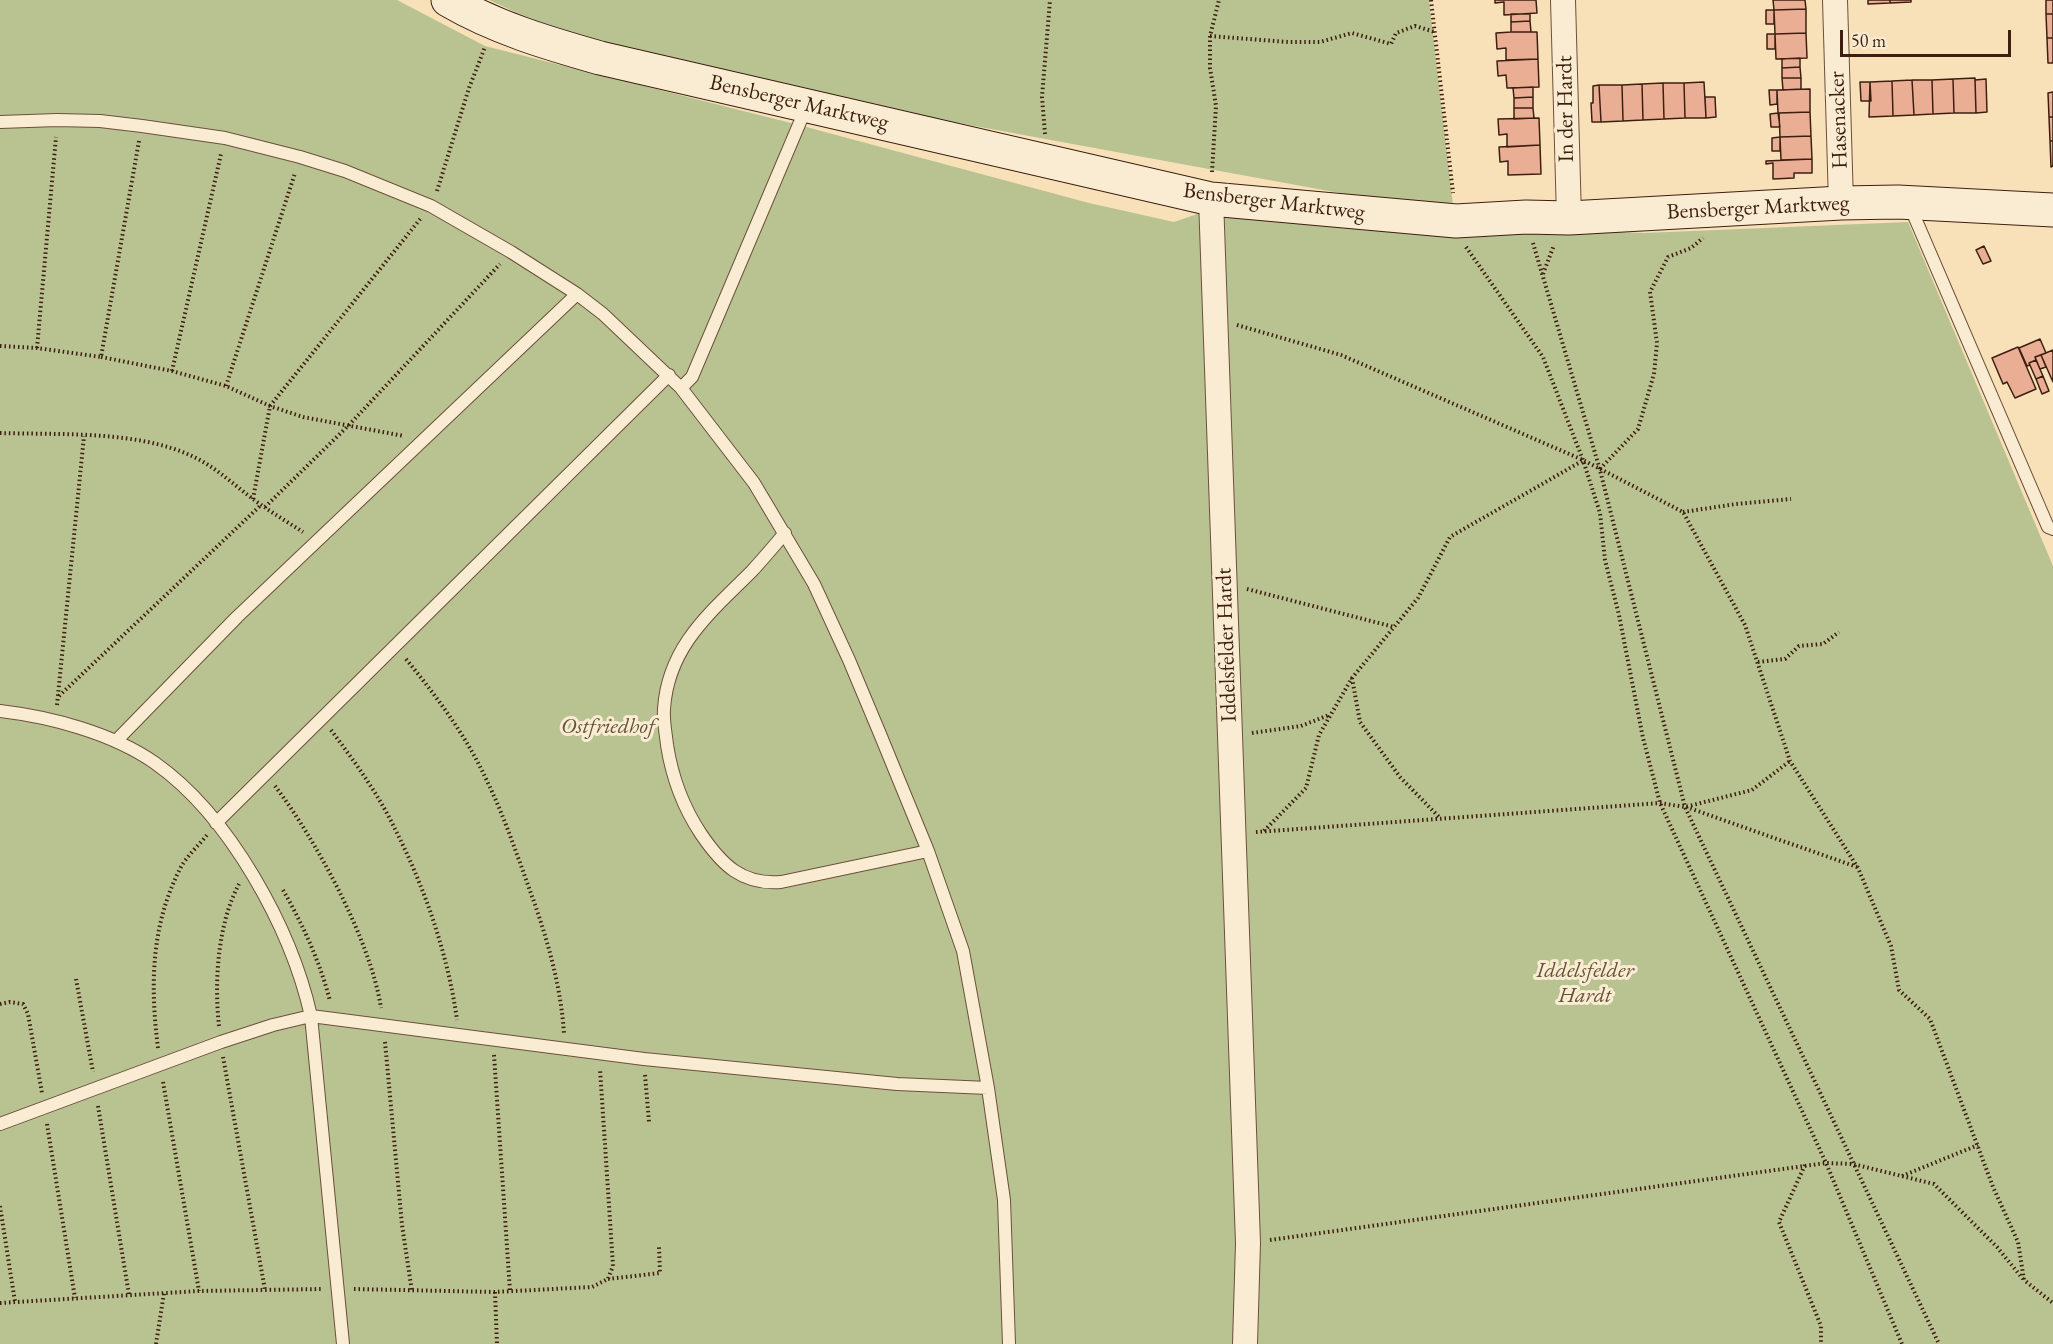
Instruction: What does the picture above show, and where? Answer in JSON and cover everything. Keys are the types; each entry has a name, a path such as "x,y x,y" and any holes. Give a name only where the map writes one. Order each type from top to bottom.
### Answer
{"street":[{"name":"Bensberger Marktweg","path":"448,0 505,28 600,58 1211,199 1456,221 1526,217 1569,218 1842,203 1909,203 2053,210"},
{"name":"In der Hardt","path":"1563,0 1569,218"},
{"name":"Hasenacker","path":"1835,0 1842,203"},
{"name":"Iddelsfelder Hardt","path":"1211,199 1248,1243 1245,1344"}],"lane":[{"path":"681,388 692,377 807,105"},
{"path":"0,122 100,121 142,126 225,138 345,171 431,206 511,252 577,294 603,314 681,388 754,483 814,584 849,660 928,851 963,951 988,1088 1004,1200 1009,1344"},
{"path":"1909,203 2048,527 2053,529"},
{"path":"116,741 316,540 577,294"},
{"path":"216,823 669,375"},
{"path":"785,533 690,636 677,658 668,682 664,710 669,761 689,816 723,861 740,875 765,884 928,851"},
{"path":"0,711 54,720 116,741 155,764 188,793 216,823 248,867 289,949 305,989 311,1016 343,1344"},
{"path":"0,1124 221,1042 273,1025 311,1016 644,1059 897,1084 988,1088"}],"path":[{"path":"1046,141 1042,97 1050,0"},
{"path":"1211,199 1216,106 1210,68 1210,36 1219,0"},
{"path":"1431,0 1456,221 1466,246 1543,357 1583,460 1600,513 1605,560 1619,615 1643,738 1660,803 1826,1163 1902,1344"},
{"path":"1210,36 1320,42 1352,33 1391,44 1396,33 1415,26 1435,32"},
{"path":"253,499 270,406 431,206 485,46"},
{"path":"37,348 57,120"},
{"path":"101,357 142,126"},
{"path":"172,371 225,138"},
{"path":"226,386 300,157"},
{"path":"1600,470 1638,429 1654,374 1657,343 1650,292 1668,258 1691,248 1705,236 1703,210"},
{"path":"1526,217 1600,470 1685,807 1939,1344"},
{"path":"58,696 349,425 511,252"},
{"path":"1215,319 1341,355 1583,460 1683,512 1745,625 1790,761 1858,868 1891,946 1899,990 1930,1019 1993,1186 2018,1242 2024,1280"},
{"path":"0,346 37,348 101,357 172,371 226,386 270,406 303,417 422,440"},
{"path":"0,433 142,440 169,446 222,474 253,499 316,540"},
{"path":"54,720 84,436"},
{"path":"1264,831 1306,788 1318,735 1352,678 1418,598 1450,537 1583,460"},
{"path":"1683,512 1791,499"},
{"path":"1225,583 1394,627"},
{"path":"1758,662 1785,659 1799,646 1823,644 1839,632"},
{"path":"395,645 442,705 463,737 487,780 508,830 542,923 563,1011 565,1050"},
{"path":"1352,678 1360,722 1400,777 1440,818"},
{"path":"1231,736 1300,726 1330,715"},
{"path":"321,718 358,766 394,827 427,906 445,959 459,1034"},
{"path":"1685,807 1752,790 1790,761"},
{"path":"1234,833 1660,803 1685,807 1858,868"},
{"path":"200,1291 161,1066 154,1014 154,956 163,913 182,866 216,823"},
{"path":"248,867 230,900 220,944 217,1008 265,1290"},
{"path":"76,979 129,1295"},
{"path":"0,1004 10,1002 23,1004 28,1014 75,1298"},
{"path":"493,1039 510,1291"},
{"path":"599,1054 613,1266 608,1279"},
{"path":"644,1059 649,1122"},
{"path":"1901,1176 1978,1145"},
{"path":"1248,1243 1805,1165 1853,1164 1934,1184 1996,1247 2024,1280 2053,1303"},
{"path":"1805,1165 1779,1222 1821,1326 1821,1344"},
{"path":"0,1206 15,1302"},
{"path":"0,1303 200,1291 339,1289 495,1292 592,1287 608,1279 660,1273 659,1247"},
{"path":"495,1292 497,1344"},
{"path":"156,1344 164,1293"}],"green space":[{"name":"Ostfriedhof","path":"0,0 397,0 485,46 799,125 1089,203 1174,222 1218,207 1455,226 1644,233 1908,222 2053,566 2053,1344 0,1344"},
{"path":"489,0 1429,0 1454,214 811,96 568,36"}],"building":[{"path":"1495,0 1536,0 1537,13 1504,15 1504,2 1495,3"},
{"path":"1773,0 1805,0 1806,9 1774,10"},
{"path":"1868,0 1890,0 1890,3 1868,4"},
{"path":"1890,0 1911,0 1911,2 1890,3"},
{"path":"2046,0 2053,0 2053,14 2046,14"},
{"path":"1806,9 1806,33 1775,34 1774,10"},
{"path":"1766,10 1774,10 1774,24 1766,24"},
{"path":"1511,14 1530,14 1530,21 1511,22"},
{"path":"2046,14 2053,14 2053,38 2047,38"},
{"path":"1530,21 1531,32 1511,32 1511,22"},
{"path":"1537,32 1538,59 1506,60 1506,48 1497,49 1496,33"},
{"path":"1806,33 1807,58 1776,59 1775,34"},
{"path":"1767,34 1775,34 1775,49 1767,49"},
{"path":"2047,38 2053,38 2053,63 2048,63"},
{"path":"1800,58 1800,67 1782,68 1782,59"},
{"path":"1538,59 1539,87 1507,88 1506,75 1498,76 1497,61"},
{"path":"1800,67 1801,78 1782,78 1782,68"},
{"path":"1782,78 1801,78 1801,89 1783,90"},
{"path":"1975,78 1976,113 1954,113 1953,79"},
{"path":"1953,79 1954,113 1933,114 1932,80"},
{"path":"1986,79 1987,112 1976,113 1975,80"},
{"path":"1912,80 1932,80 1933,114 1914,115"},
{"path":"1912,80 1914,115 1893,116 1892,81"},
{"path":"1892,81 1893,116 1869,117 1870,82"},
{"path":"1704,82 1706,118 1685,118 1684,83"},
{"path":"1860,82 1870,82 1871,101 1861,101"},
{"path":"1663,83 1664,119 1643,120 1642,84"},
{"path":"1663,83 1684,83 1685,118 1664,119"},
{"path":"1642,84 1643,120 1623,121 1622,85"},
{"path":"1599,85 1622,85 1623,121 1601,122"},
{"path":"1599,85 1601,122 1592,122 1593,86"},
{"path":"1533,87 1533,97 1514,98 1513,88"},
{"path":"1810,89 1810,112 1778,113 1777,90"},
{"path":"1769,90 1777,90 1777,104 1770,105"},
{"path":"2053,92 2053,117 2049,117 2048,93"},
{"path":"1533,97 1533,108 1514,108 1514,98"},
{"path":"1705,97 1715,97 1716,117 1706,118"},
{"path":"1514,108 1533,108 1534,118 1514,119"},
{"path":"1810,112 1811,136 1780,137 1779,113"},
{"path":"1778,113 1780,127 1771,127 1770,114"},
{"path":"2049,117 2053,117 2053,141 2050,141"},
{"path":"1539,118 1540,145 1507,147 1507,134 1499,135 1498,119"},
{"path":"1811,136 1812,159 1781,160 1780,137"},
{"path":"1780,137 1780,151 1772,151 1772,138"},
{"path":"2050,141 2053,141 2053,166 2051,167"},
{"path":"1540,145 1541,174 1508,175 1508,161 1500,162 1499,147"},
{"path":"1812,159 1812,173 1794,173 1794,178 1773,179 1773,163 1766,164 1766,161"},
{"path":"1984,246 1991,261 1983,264 1976,250"},
{"path":"2040,339 2046,353 2035,357 2036,360 2027,366 2019,348"},
{"path":"2018,347 2036,389 2015,398 2007,382 2003,384 1992,358"},
{"path":"2053,350 2053,382 2041,355"},
{"path":"2041,355 2046,367 2040,369 2035,357"},
{"path":"2036,360 2043,376 2036,379 2029,363"},
{"path":"2043,376 2049,391 2042,394 2036,379"}]}
